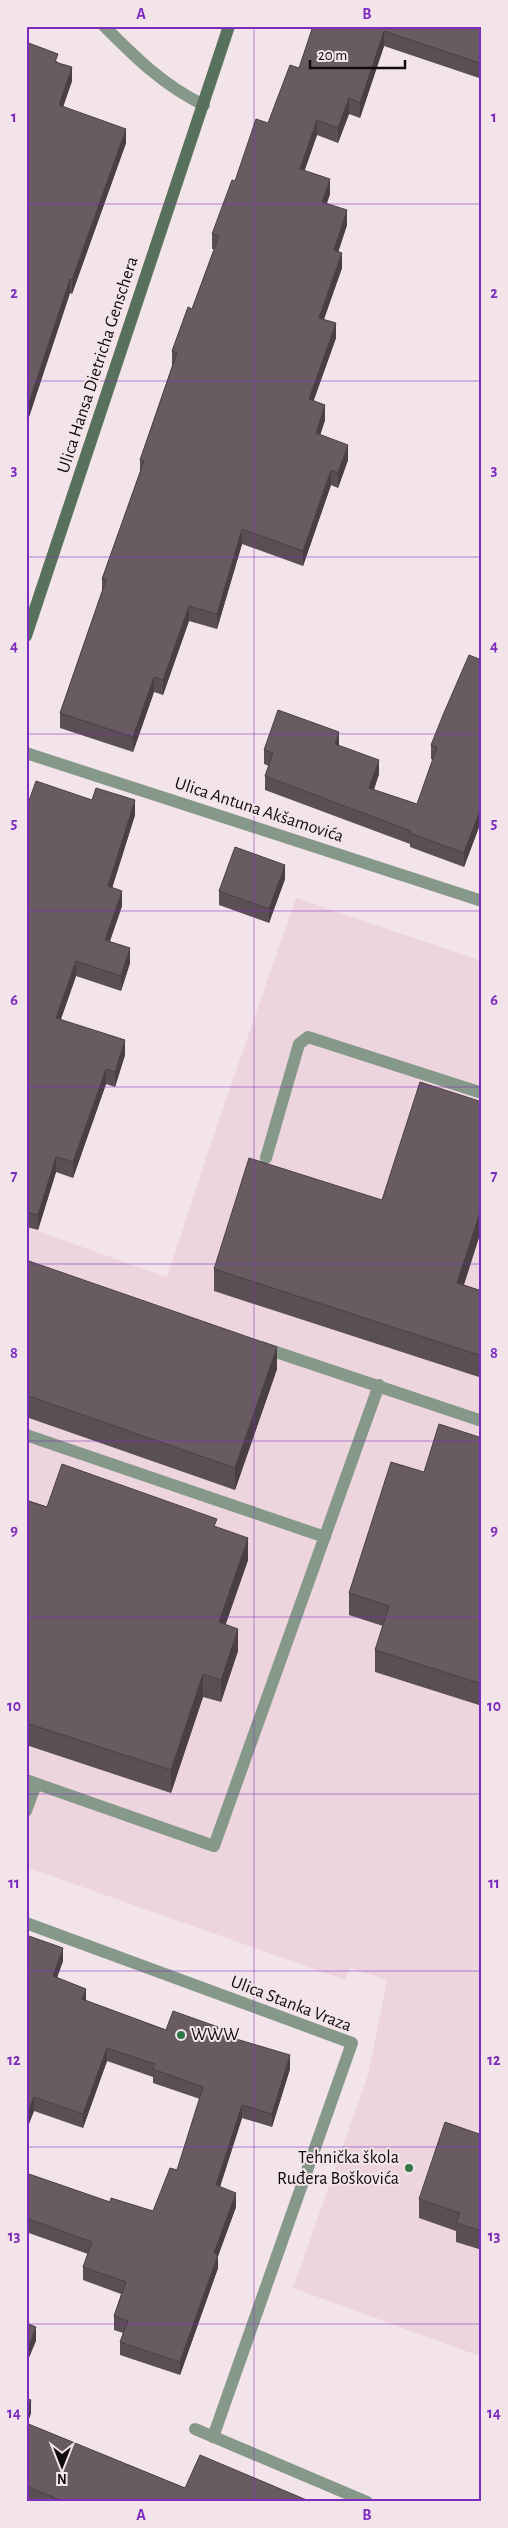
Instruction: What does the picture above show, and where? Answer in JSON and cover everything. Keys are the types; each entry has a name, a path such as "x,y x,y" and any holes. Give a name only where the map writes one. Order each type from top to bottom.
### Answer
{"main road":[{"name":"Ulica Hansa Dietricha Genschera","path":"26,636 229,26"}],"street":[{"path":"104,26 148,70 179,93 204,105"},
{"name":"Ulica Antuna Akšamovića","path":"26,753 482,900"},
{"path":"266,1158 299,1044 308,1037 482,1093"},
{"path":"248,1342 482,1420"},
{"path":"26,1811 31,1782 214,1846 379,1385"},
{"path":"26,1435 324,1537"},
{"name":"Ulica Stanka Vraza","path":"26,1923 352,2043 213,2437"},
{"path":"195,2429 367,2502"}],"shaded area":[{"path":"296,898 476,959 482,963 482,2357 293,2288 368,2075 387,1980 350,1968 345,1980 26,1867 26,1227 167,1277 211,1143"}],"building":[{"path":"313,26 482,26 482,64 384,31 360,103 349,98 338,128 317,120 300,169 330,179 322,202 347,210 334,250 342,253 319,318 336,323 309,399 325,405 316,433 348,445 338,473 331,470 303,551 242,529 217,614 189,606 163,680 154,677 133,737 60,713 106,580 102,579 144,461 140,460 177,353 172,351 188,307 192,309 219,236 212,234 232,180 235,181 256,119 268,123 290,65 299,68"},
{"path":"26,42 58,54 55,62 72,67 59,105 126,129 72,280 70,279 28,406 26,405"},
{"path":"482,651 482,796 479,804 482,805 464,853 265,776 273,753 264,750 278,710 339,732 335,744 379,760 369,788 417,804 437,747 431,745 443,715 469,655 479,659"},
{"path":"36,781 92,800 96,788 135,800 108,886 122,891 105,940 130,948 121,976 76,961 56,1018 125,1040 115,1072 106,1069 73,1162 56,1157 38,1215 26,1212 26,809"},
{"path":"235,847 285,865 269,909 219,891"},
{"path":"420,1082 482,1102 482,1206 457,1283 482,1291 482,1356 214,1269 249,1158 382,1200"},
{"path":"26,1260 277,1347 235,1468 26,1395"},
{"path":"439,1424 482,1438 482,1684 375,1650 389,1606 349,1593 391,1462 424,1472"},
{"path":"62,1464 217,1519 214,1526 248,1538 219,1622 238,1629 221,1680 203,1674 171,1770 26,1723 26,1500 47,1507"},
{"path":"26,1935 63,1948 53,1976 86,1989 82,1999 166,2030 173,2011 218,2027 216,2033 290,2055 272,2114 242,2105 216,2185 236,2193 214,2253 218,2255 180,2362 120,2342 128,2321 114,2316 126,2282 83,2267 92,2242 26,2218 26,2173 110,2202 111,2198 153,2211 170,2168 177,2170 203,2087 153,2069 155,2064 107,2048 83,2114 34,2097 26,2117"},
{"path":"445,2122 482,2135 482,2231 456,2223 460,2213 419,2199"},
{"path":"26,2323 36,2327 26,2352"},
{"path":"26,2398 31,2400 26,2413"},
{"path":"26,2423 185,2488 200,2455 309,2502 65,2502 26,2486"}],"place":[{"name":"WWW","path":"181,2035"},
{"name":"Tehnička škola Ruđera Boškovića","path":"409,2168"}]}
